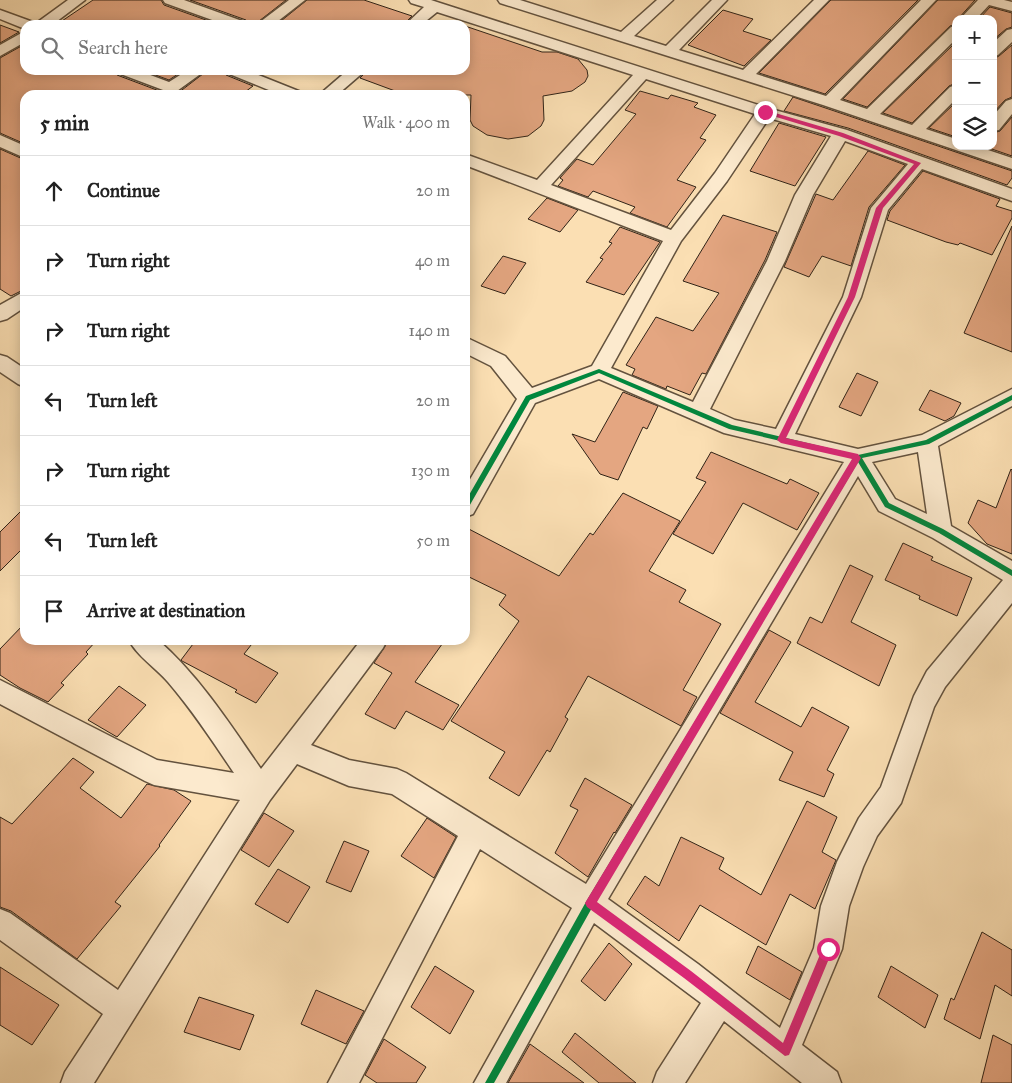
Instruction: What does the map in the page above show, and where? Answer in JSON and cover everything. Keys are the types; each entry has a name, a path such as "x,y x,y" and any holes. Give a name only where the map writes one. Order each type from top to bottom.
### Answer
{"street":[{"path":"49,20 78,0"},
{"path":"170,0 226,20"},
{"path":"270,20 298,0"},
{"path":"416,0 765,112 841,134 1012,195"},
{"path":"505,0 829,102 914,132 952,143"},
{"path":"624,37 666,0"},
{"path":"669,51 720,0"},
{"path":"745,76 822,0"},
{"path":"829,102 929,0"},
{"path":"971,15 987,0 1012,7"},
{"path":"418,20 435,6"},
{"path":"0,14 20,22"},
{"path":"997,48 1012,33"},
{"path":"869,116 952,34"},
{"path":"0,51 20,39"},
{"path":"539,188 643,73"},
{"path":"133,75 162,90"},
{"path":"169,90 191,75"},
{"path":"245,75 282,90"},
{"path":"333,90 352,75"},
{"path":"914,132 952,94"},
{"path":"997,121 1012,104"},
{"path":"470,499 528,398 599,371 674,238 721,177 765,112"},
{"path":"698,412 776,260 804,195 841,134"},
{"path":"0,140 20,150"},
{"path":"974,150 1012,164"},
{"path":"470,161 674,238"},
{"path":"781,440 852,297 880,208 918,163"},
{"path":"0,314 20,301"},
{"path":"470,347 498,361 528,398"},
{"path":"0,362 20,376"},
{"path":"599,371 731,427 858,458 926,442 1012,397"},
{"path":"926,442 940,530"},
{"path":"858,458 886,505 940,530 1012,574"},
{"path":"489,1083 590,903 858,458"},
{"path":"785,1051 828,949 835,906 851,862 868,827 892,794 923,704 936,679 1012,586"},
{"path":"157,645 261,791"},
{"path":"76,1083 261,791 370,645"},
{"path":"0,691 154,772 261,791"},
{"path":"292,750 349,773 397,782 590,903 785,1051 813,1079"},
{"path":"343,1083 475,831"},
{"path":"0,923 122,1010"},
{"path":"668,1083 720,1000"}],"building":[{"path":"93,0 161,0 164,5 206,20 63,20"},
{"path":"190,0 286,0 260,20 246,20"},
{"path":"307,0 364,0 412,16 408,20 282,20"},
{"path":"831,0 918,0 825,94 759,73"},
{"path":"938,0 975,0 962,15 952,15 952,25 867,107 843,99"},
{"path":"990,7 1012,13 1012,27 1006,29 997,37 997,15 983,15"},
{"path":"723,10 753,19 743,31 771,40 744,66 688,45"},
{"path":"0,25 19,32 0,43"},
{"path":"470,28 542,52 557,52 578,59 587,70 588,76 585,82 572,91 543,96 544,120 541,126 528,136 508,139 487,135 473,126 470,120 470,90 392,90 360,78 363,75 470,75"},
{"path":"1012,45 1012,97 1005,100 997,109 997,57"},
{"path":"952,46 952,85 912,123 883,113"},
{"path":"20,47 20,75 117,75 157,90 20,90 20,142 0,133 0,58"},
{"path":"156,75 176,75 169,80"},
{"path":"201,75 226,75 253,86 248,90 182,90"},
{"path":"640,91 668,99 671,95 698,103 694,107 716,115 700,138 706,140 677,180 696,187 667,227 630,213 635,207 593,191 588,197 558,186 563,180 560,178 577,159 593,165 636,114 625,110"},
{"path":"793,97 1012,171 1012,178 1007,185 848,128 784,111"},
{"path":"952,106 952,136 929,128"},
{"path":"1012,117 1012,156 995,150 997,150 997,132 1000,131"},
{"path":"779,123 826,137 795,186 750,171"},
{"path":"0,149 20,158 20,292 11,296 0,289"},
{"path":"868,151 905,165 869,207 851,266 822,256 809,277 784,267 816,194 833,200"},
{"path":"923,171 1000,199 996,206 1012,211 1012,218 992,255 960,243 958,245 946,242 887,220 890,211"},
{"path":"547,198 578,210 560,232 528,219"},
{"path":"723,215 777,232 765,260 706,374 702,373 690,395 667,386 666,389 632,375 635,369 626,365 656,317 693,331 719,293 683,281"},
{"path":"1012,226 1012,352 964,333"},
{"path":"620,227 660,242 624,295 586,282 603,259 600,258 612,243 609,242"},
{"path":"503,256 526,263 505,294 481,286"},
{"path":"857,373 878,382 861,416 839,407"},
{"path":"930,390 961,403 954,416 945,421 919,410"},
{"path":"623,392 658,406 647,429 643,427 618,480 600,474 572,434 595,442"},
{"path":"711,452 787,484 790,479 819,493 797,530 743,503 713,554 673,534 706,482 696,478"},
{"path":"1011,469 1012,554 987,544 968,523 978,500 996,508"},
{"path":"623,493 680,521 649,571 686,590 679,602 721,624 683,690 697,697 681,726 588,676 565,717 568,719 550,752 547,750 519,796 489,778 505,752 451,721 519,621 499,605 506,595 470,577 470,530 559,576 590,533 593,535"},
{"path":"20,512 20,551 0,571 0,532"},
{"path":"903,543 933,557 931,560 972,578 957,616 919,599 920,596 885,580"},
{"path":"850,565 873,576 851,622 896,645 879,686 797,643 810,617 822,623"},
{"path":"20,628 20,645 92,645 86,652 88,654 61,683 64,685 48,702 20,688 0,675 0,649"},
{"path":"769,630 791,642 755,702 801,727 812,707 849,727 827,770 834,774 824,797 779,780 793,752 720,713"},
{"path":"192,645 251,645 244,654 278,673 256,703 235,692 237,690 181,660"},
{"path":"386,645 441,645 415,682 459,705 443,730 406,711 395,729 365,714 392,673 374,663"},
{"path":"119,686 146,705 117,737 88,720"},
{"path":"73,758 94,772 80,788 121,818 147,784 174,790 191,801 160,846 115,902 121,906 77,959 11,911 0,907 0,817 12,824"},
{"path":"585,778 632,805 588,877 555,853 578,810 570,806"},
{"path":"807,801 837,817 822,852 836,860 815,909 790,894 766,945 700,905 679,941 627,904 645,876 659,886 681,837 724,858 719,869 761,895"},
{"path":"264,813 294,831 269,867 241,850"},
{"path":"427,818 456,837 434,878 401,856"},
{"path":"344,841 369,851 351,892 326,882"},
{"path":"278,869 310,887 288,923 255,904"},
{"path":"982,932 1012,950 1012,996 995,985 980,1039 944,1019 951,998 954,1000"},
{"path":"609,943 632,964 605,1001 581,981"},
{"path":"758,946 802,972 790,1000 746,973"},
{"path":"435,966 474,991 450,1034 411,1007"},
{"path":"891,966 938,995 925,1028 878,997"},
{"path":"0,967 59,1005 32,1045 0,1025"},
{"path":"316,990 364,1011 346,1044 301,1024"},
{"path":"199,997 254,1015 240,1050 184,1032"},
{"path":"575,1033 636,1083 599,1083 562,1052"},
{"path":"993,1035 1012,1045 1012,1083 981,1083"},
{"path":"384,1039 426,1067 416,1083 377,1083 365,1075"},
{"path":"530,1044 584,1083 508,1083"}],"cycle path":[{"path":"470,499 528,398 599,371 731,427 858,457 927,442 1012,397"},
{"path":"489,1083 590,903 858,457 887,505 941,531 1012,573"}],"route":[{"path":"765,112 841,134 918,163 880,208 852,297 781,440 858,458 590,903 688,974 785,1051 828,949"}]}
